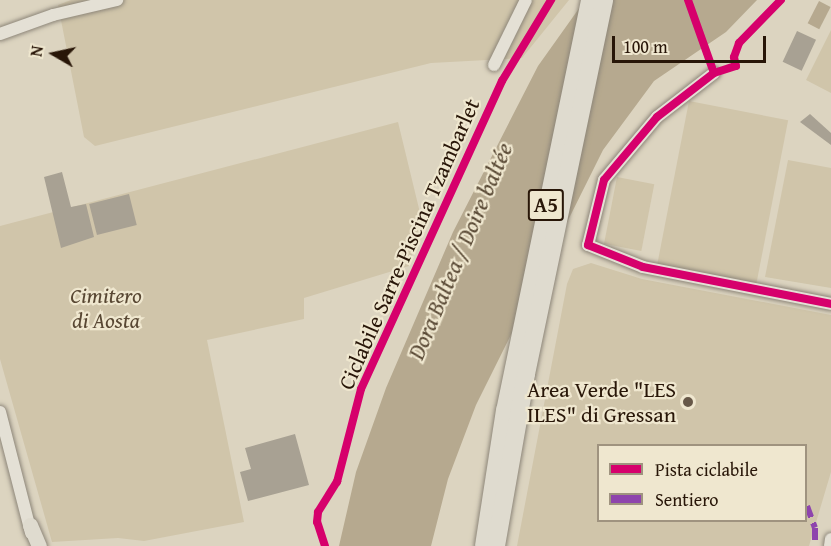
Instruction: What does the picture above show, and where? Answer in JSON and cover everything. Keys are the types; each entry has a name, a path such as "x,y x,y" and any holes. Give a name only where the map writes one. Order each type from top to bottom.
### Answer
{"highway":[{"name":"A5","path":"484,546 505,411 590,0"},
{"name":"A5","path":"496,546 525,374 604,0"}],"main road":[{"path":"30,525 39,546"}],"street":[{"path":"0,34 53,15 117,0"},
{"path":"494,65 526,0"},
{"path":"714,73 657,117 604,180 588,245 643,267 831,304"},
{"path":"0,412 34,546"},
{"path":"830,546 831,539"}],"green space":[{"path":"71,0 569,0 522,58 431,63 95,146 84,137 58,5"},
{"path":"831,30 831,93 806,80"},
{"path":"689,101 788,120 756,284 657,265"},
{"name":"Cimitero di Aosta","path":"398,122 422,221 409,266 304,298 304,319 207,340 244,522 144,541 118,538 52,542 0,359 0,226"},
{"path":"788,160 831,168 831,288 765,277"},
{"path":"617,177 654,184 641,251 604,244"},
{"name":"Area Verde \"LES ILES\" di Gressan","path":"591,263 642,279 831,315 831,472 809,546 517,546 567,284 573,269"}],"water":[{"name":"Dora Baltea / Doire baltée","path":"585,0 757,0 726,32 654,81 603,150 476,405 448,479 431,546 339,546 356,472 386,388 453,232 538,66"},
{"path":"819,1 831,7 819,29 808,23"}],"building":[{"path":"797,31 816,40 802,71 783,62"},
{"path":"810,114 831,133 831,145 800,122"},
{"path":"62,172 71,207 86,204 94,237 61,248 44,177"},
{"path":"129,194 137,225 97,235 89,204"},
{"path":"295,434 309,485 248,501 240,472 251,469 245,448"}],"marked path":[{"path":"807,506 815,528 815,546"}],"cycle path":[{"name":"Ciclabile Sarre-Piscina Tzambarlet","path":"325,546 317,522 318,512 337,482 361,389 502,81 551,0"},
{"path":"688,0 714,73 736,66 734,57 739,43 781,0"},
{"path":"714,73 657,117 604,180 588,245 643,267 831,304"}],"place":[{"name":"Area Verde \"LES ILES\" di Gressan","path":"688,402"}]}
